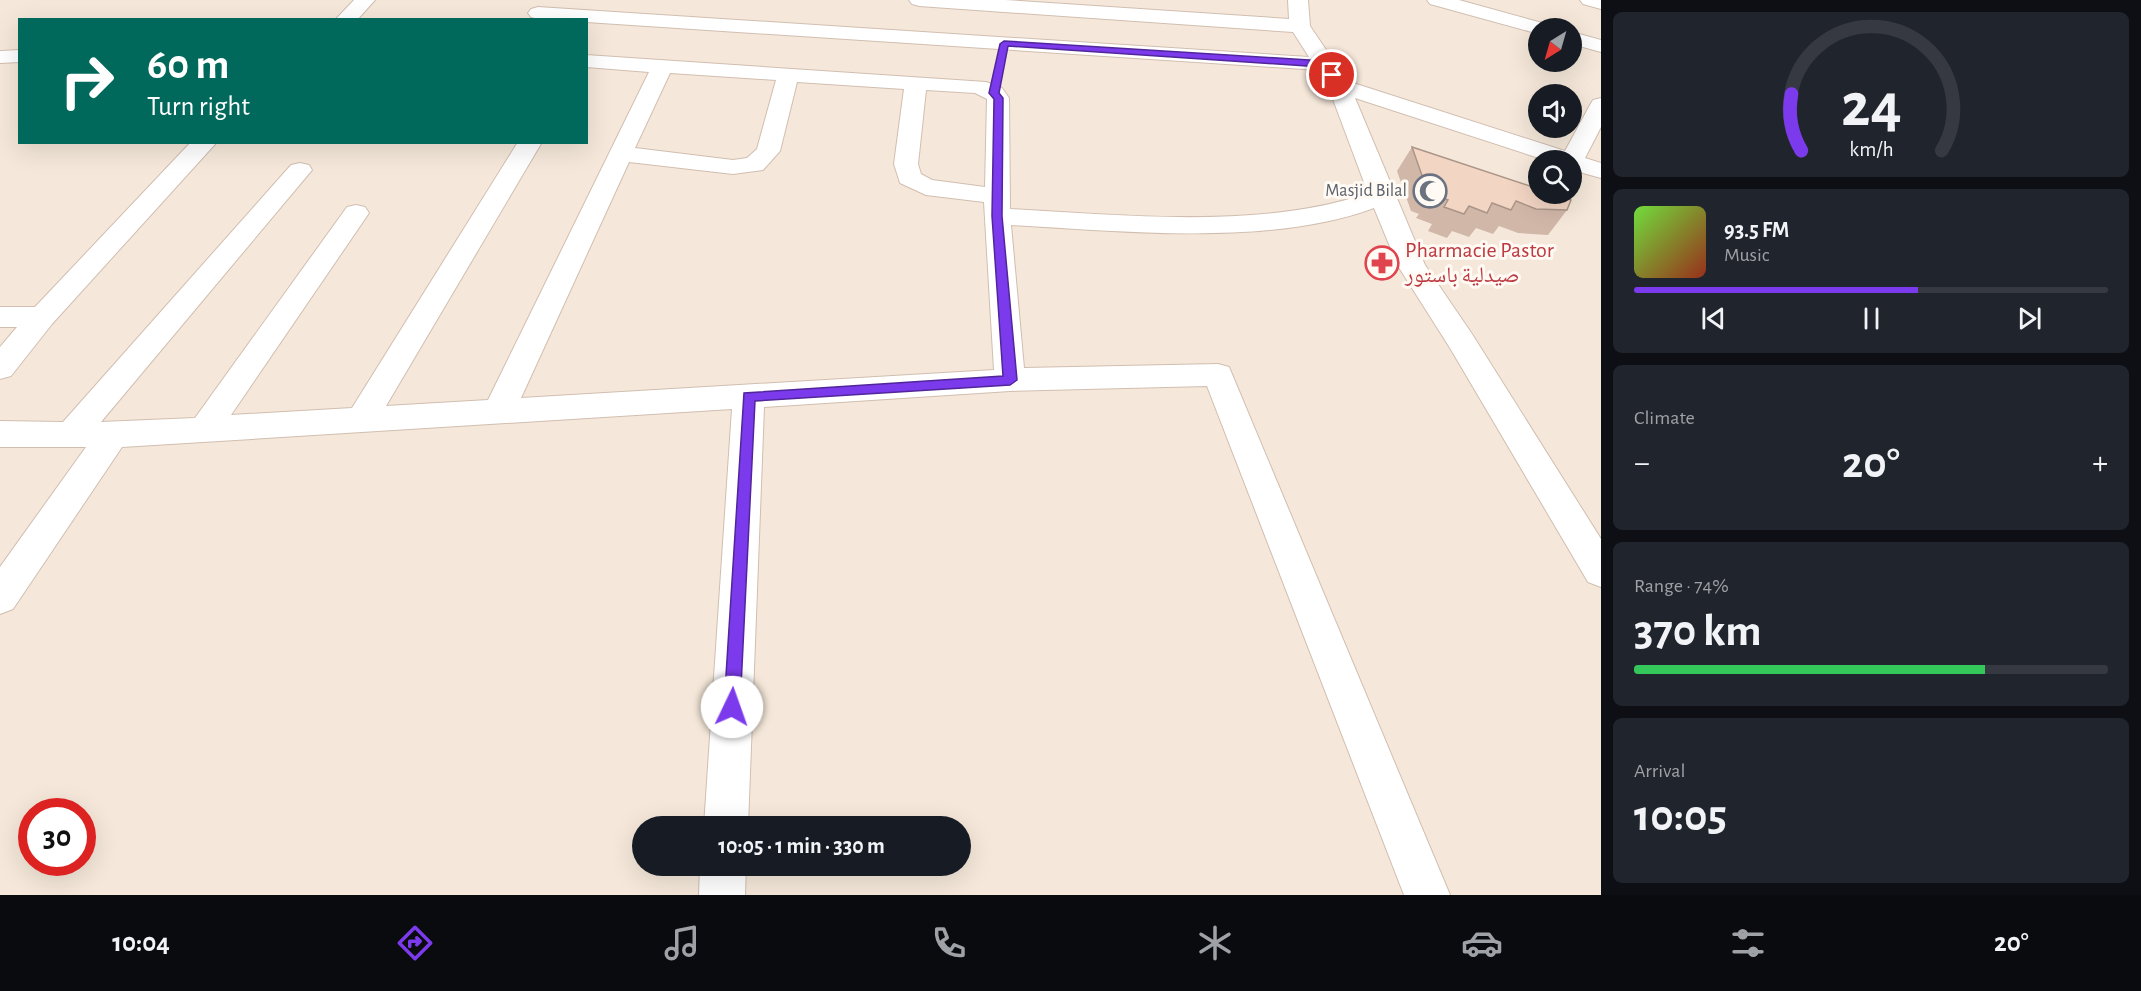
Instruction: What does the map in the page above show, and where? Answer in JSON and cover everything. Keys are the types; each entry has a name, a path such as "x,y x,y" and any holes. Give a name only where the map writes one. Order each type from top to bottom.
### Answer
{"street":[{"path":"347,18 365,0"},
{"path":"919,0 1299,13 1332,75 1412,266 1461,341 1601,571"},
{"path":"1437,0 1528,25"},
{"path":"1590,0 1601,3"},
{"path":"999,3 997,206 1010,380"},
{"path":"538,13 580,18"},
{"path":"588,19 999,68 1332,75 1540,150"},
{"path":"1582,41 1601,46"},
{"path":"0,57 18,56"},
{"path":"588,61 978,87 999,68"},
{"path":"500,411 662,66"},
{"path":"620,154 733,168 754,165 768,151 788,76"},
{"path":"916,83 906,164 909,178 926,187 997,206 1120,224 1234,224 1340,212 1382,197"},
{"path":"1577,150 1601,105"},
{"path":"0,368 42,317 203,144"},
{"path":"361,420 529,144"},
{"path":"1582,165 1601,171"},
{"path":"72,434 300,170"},
{"path":"204,430 356,213"},
{"path":"0,317 42,317"},
{"path":"0,434 113,435 1010,380 1218,375 1426,895"},
{"path":"727,816 749,396"},
{"path":"0,597 113,435"},
{"path":"722,895 723,876"}],"shaded area":[{"path":"0,0 1601,0 1601,895 0,895"}],"building":[{"path":"1412,147 1528,185 1528,204 1569,204 1567,210 1536,209 1516,201 1511,210 1492,203 1487,213 1469,206 1464,214 1444,207 1448,200 1432,194 1435,190 1426,187"}],"place":[{"name":"Masjid Bilal","path":"1430,191"},
{"name":"Pharmacie Pastor صيدلية باستور","path":"1382,263"}],"route":[{"path":"732,707 749,396 1010,380 997,216 998,98 994,93 1004,44 1325,64 1332,75"}]}
